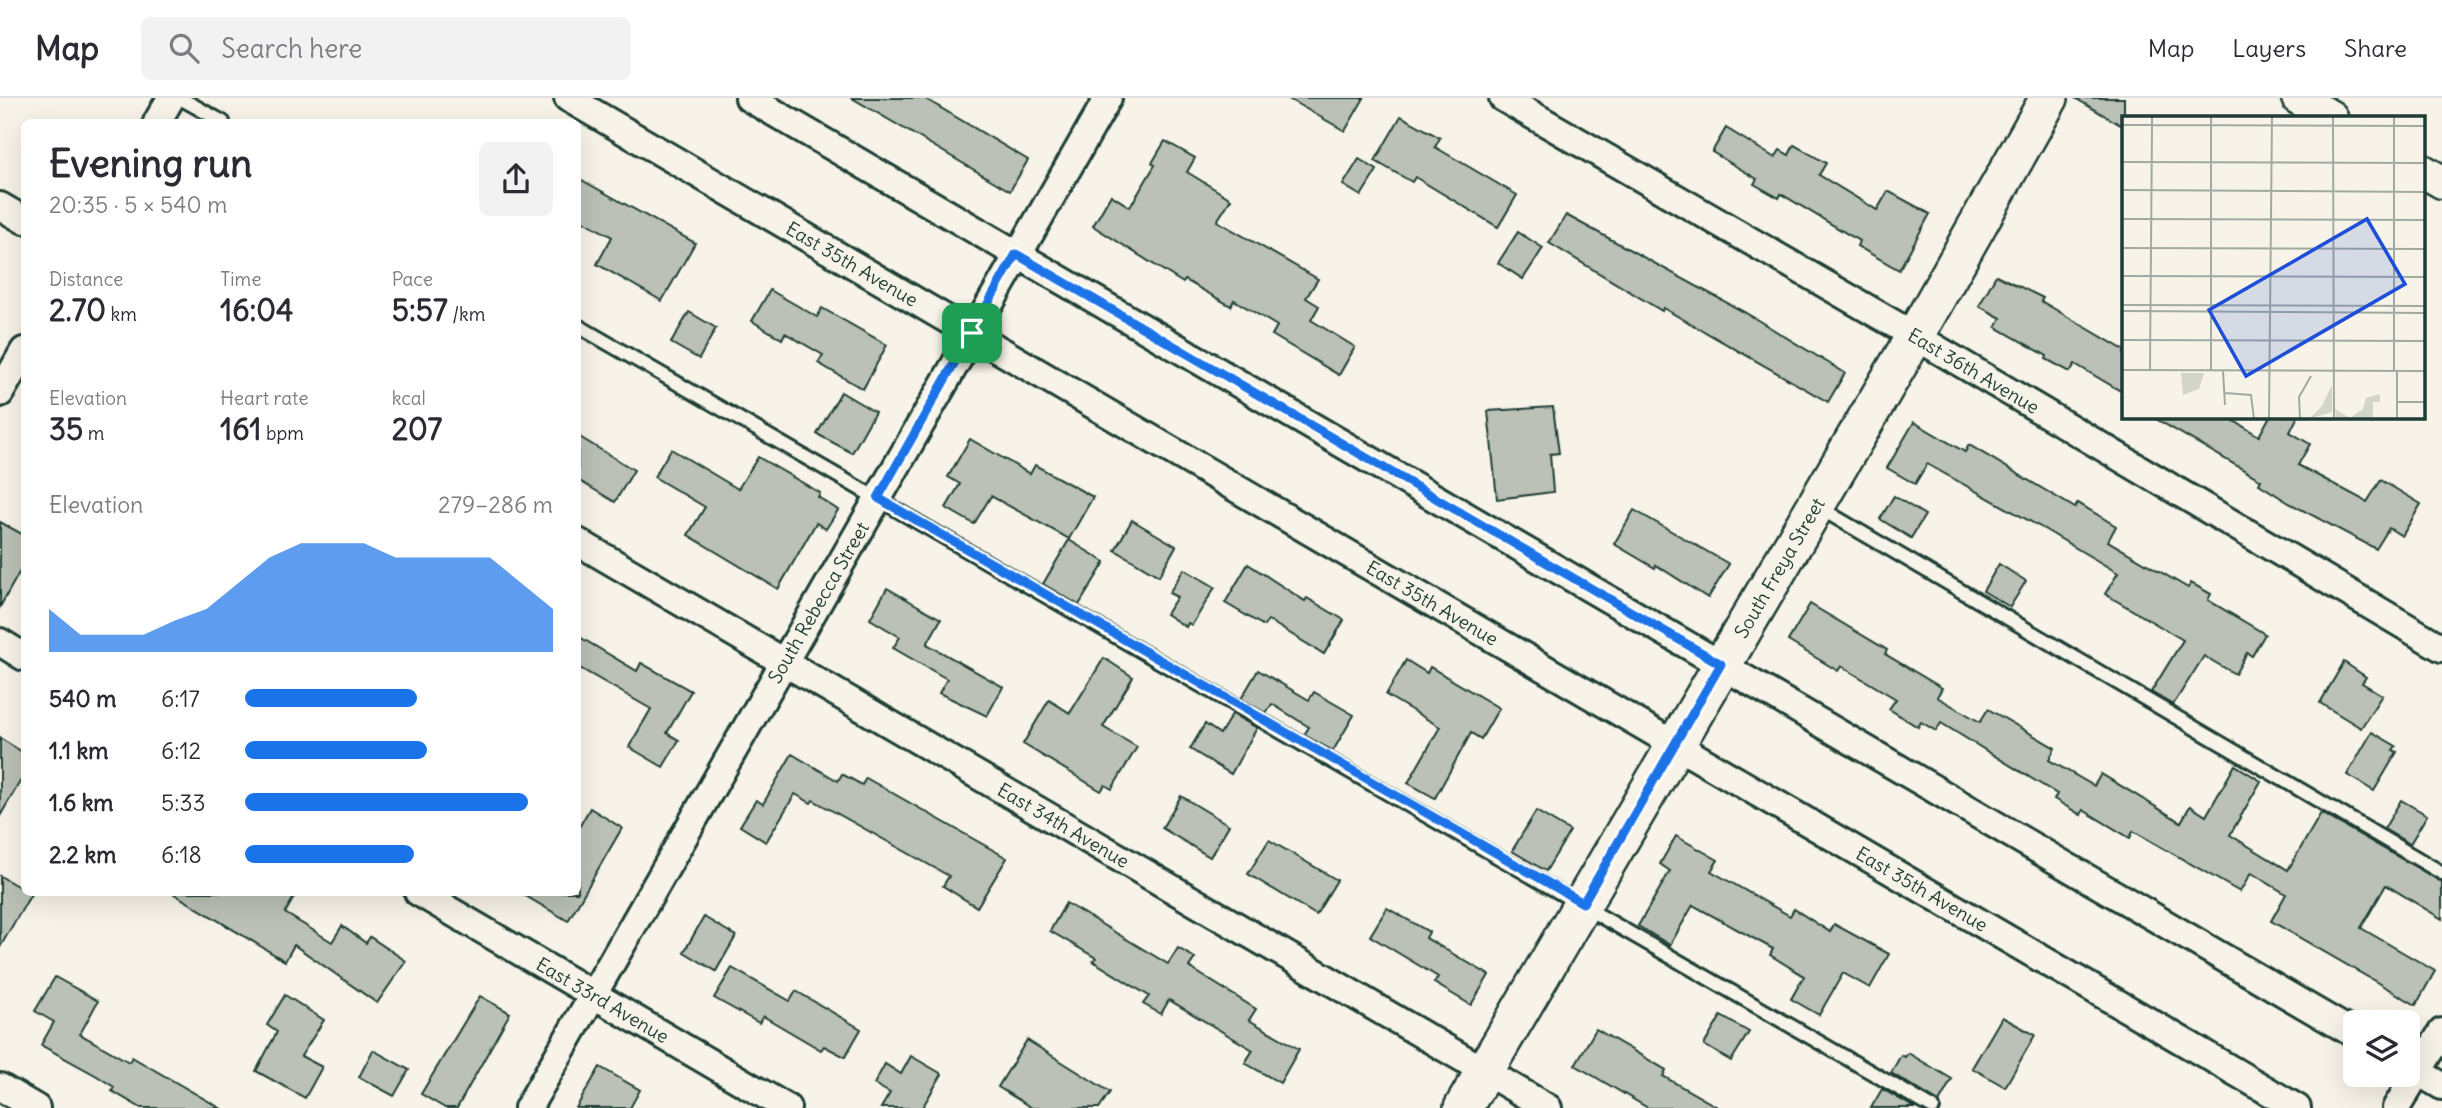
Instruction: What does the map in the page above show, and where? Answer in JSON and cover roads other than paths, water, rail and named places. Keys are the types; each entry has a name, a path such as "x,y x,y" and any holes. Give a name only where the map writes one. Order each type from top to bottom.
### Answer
{"main road":[{"name":"South Freya Street","path":"1463,1108 1915,336 2049,98"}],"street":[{"path":"159,119 171,98"},
{"name":"East 35th Avenue","path":"568,98 2297,1108"},
{"path":"749,98 2343,1027"},
{"name":"South Rebecca Street","path":"528,1108 594,998 1016,254 1108,98"},
{"name":"East 36th Avenue","path":"1503,98 1915,336 2442,648"},
{"path":"2298,98 2329,116"},
{"path":"2424,172 2442,182"},
{"path":"0,206 21,218"},
{"path":"0,393 21,356"},
{"name":"East 34th Avenue","path":"581,544 1548,1108"},
{"path":"0,642 21,655"},
{"name":"East 33rd Avenue","path":"425,896 594,998 787,1108"},
{"path":"2420,1061 2442,1032"},
{"path":"2420,1073 2442,1086"},
{"path":"0,1087 36,1108"},
{"path":"2396,1108 2406,1087"}],"lane":[{"path":"180,98 217,119"},
{"path":"581,328 1583,903 1933,1108"},
{"path":"1815,505 2442,873"}]}
